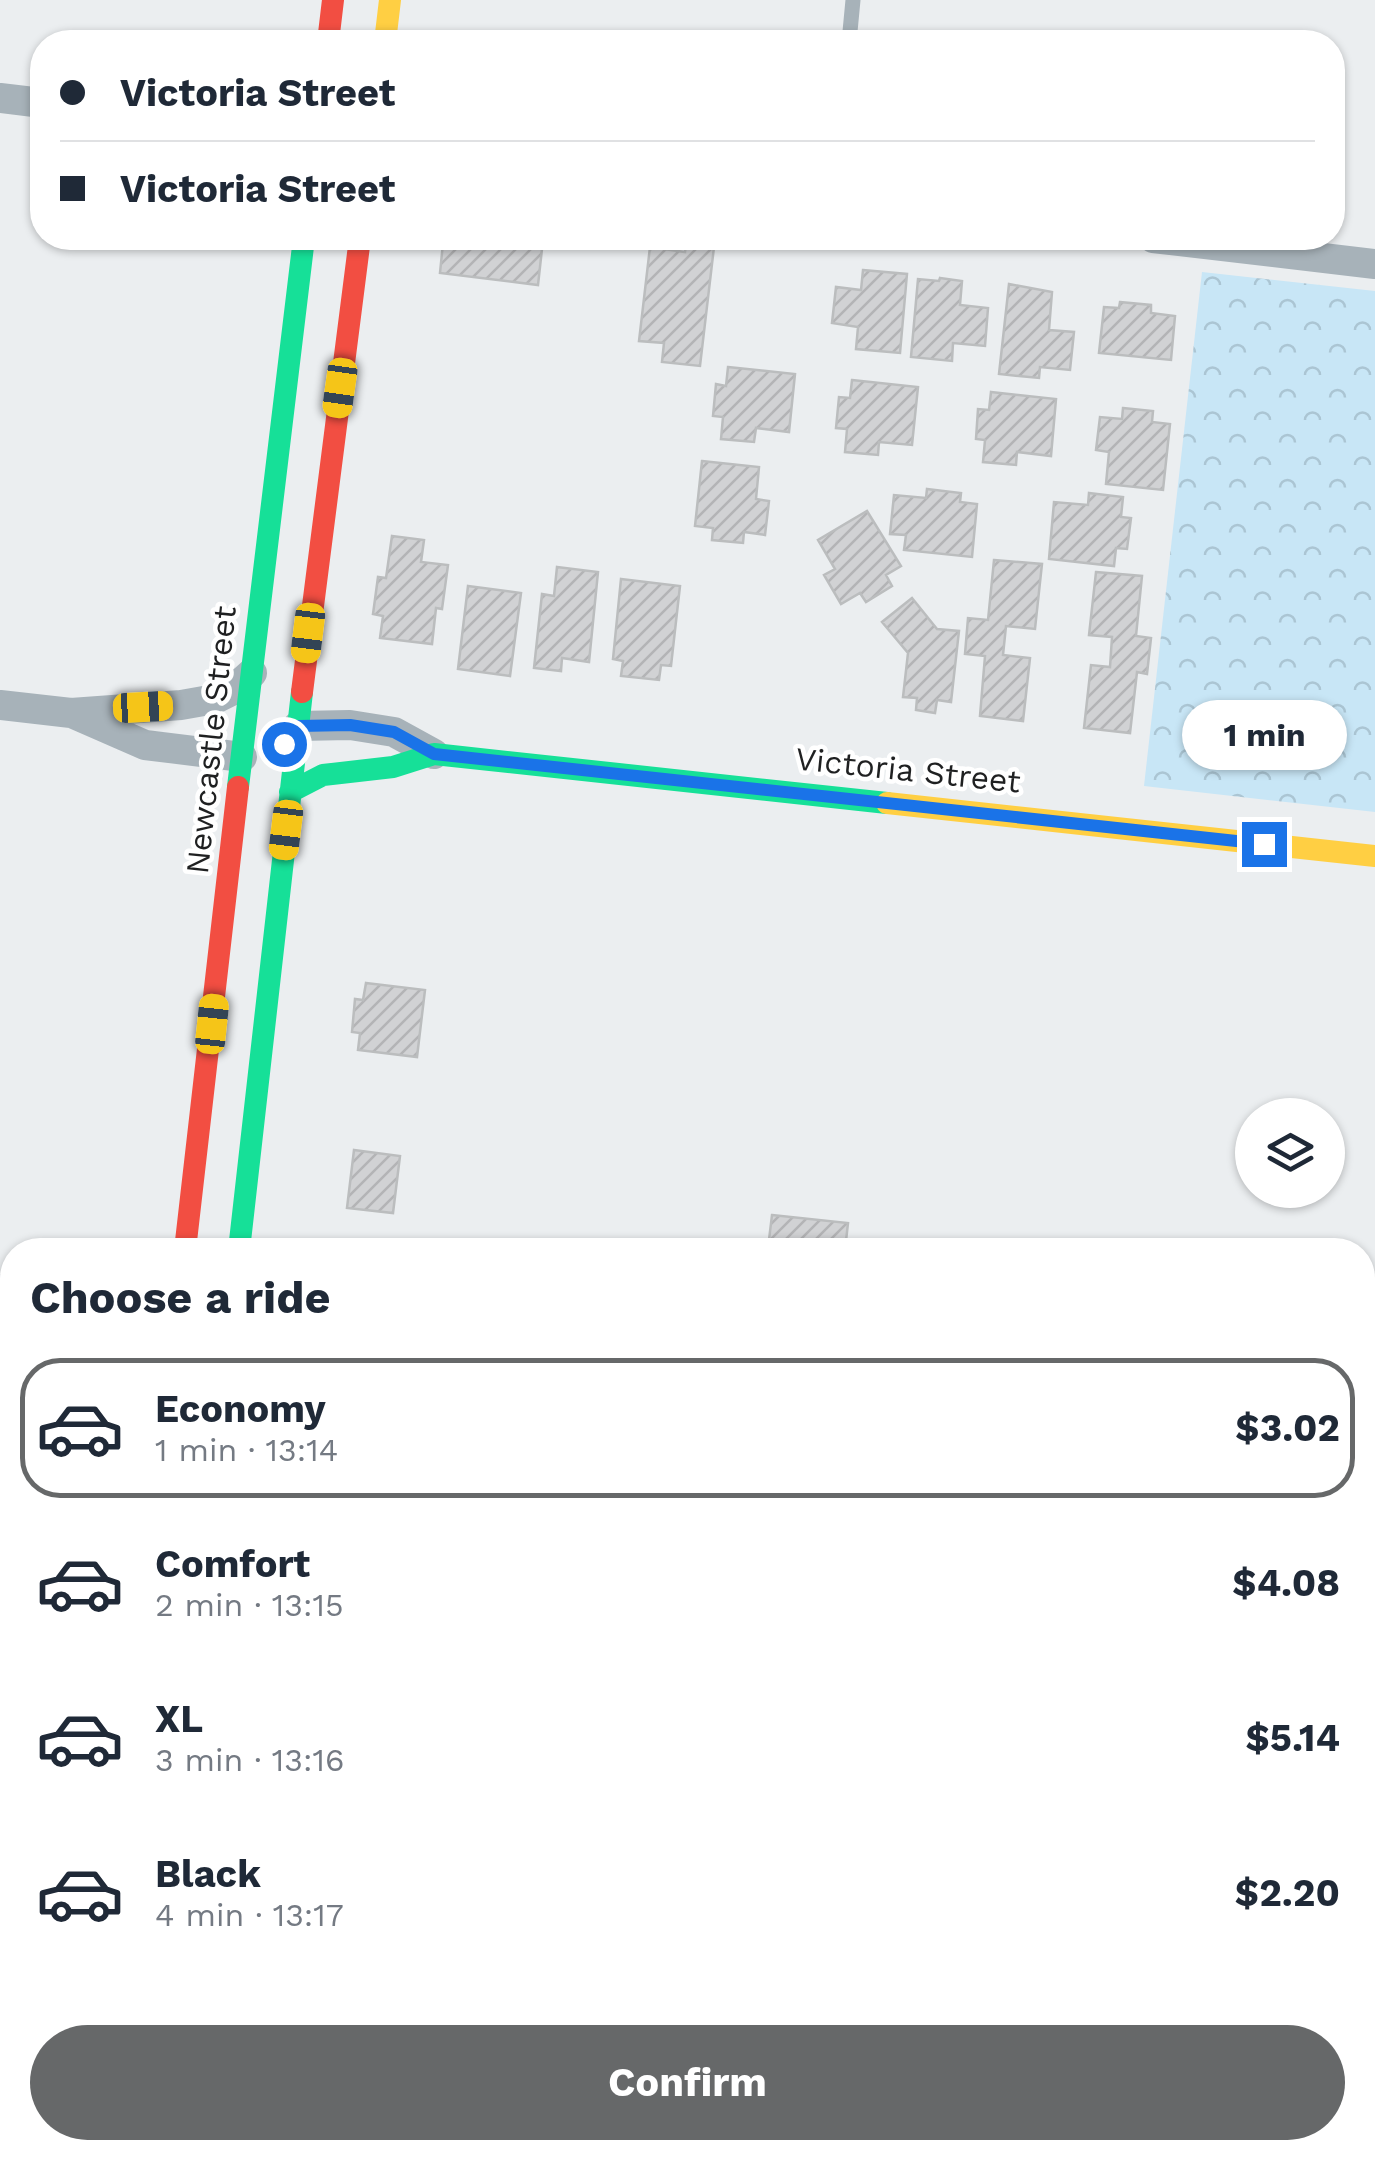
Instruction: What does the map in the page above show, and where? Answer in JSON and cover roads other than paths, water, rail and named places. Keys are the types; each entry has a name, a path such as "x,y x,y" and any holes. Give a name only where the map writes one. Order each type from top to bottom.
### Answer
{"main road":[{"path":"329,30 333,0"},
{"path":"386,30 390,0"},
{"name":"Newcastle Street","path":"186,1238 234,836 258,766 252,673 303,250"},
{"path":"258,766 283,718 305,662 358,250"},
{"path":"240,1238 290,792 283,718"},
{"name":"Victoria Street","path":"290,792 324,775 392,766 434,754 1375,856"}],"street":[{"path":"0,98 30,102"},
{"path":"1255,250 1375,264"},
{"path":"0,705 71,712 181,706 215,699 234,690 252,673"},
{"path":"71,712 145,745 258,766"},
{"name":"Victoria Street","path":"283,718 394,732 434,754"}],"lane":[{"path":"850,30 853,0"}]}
